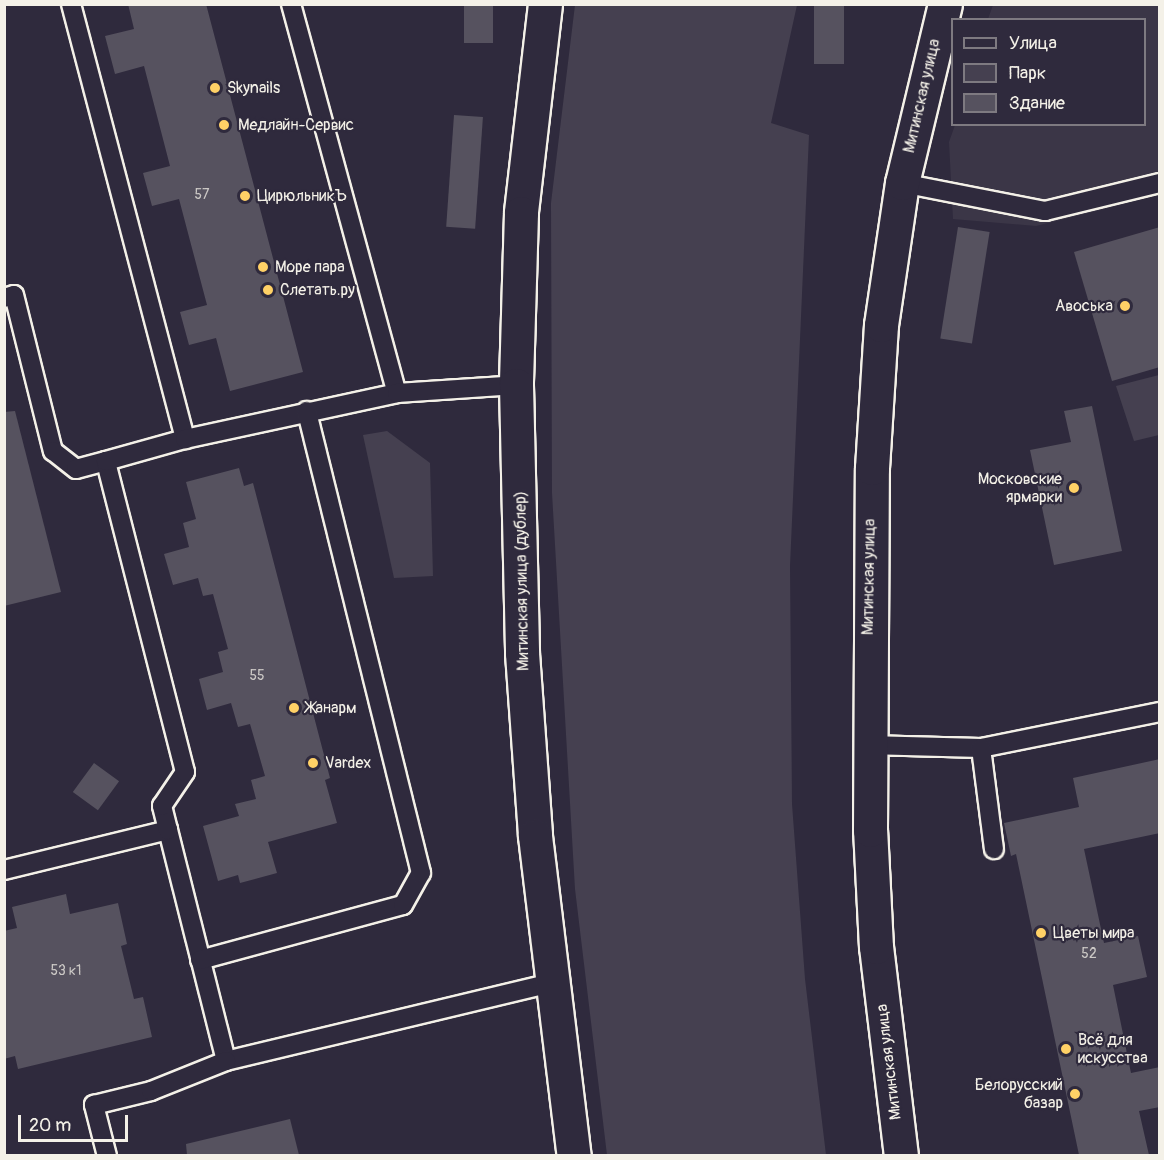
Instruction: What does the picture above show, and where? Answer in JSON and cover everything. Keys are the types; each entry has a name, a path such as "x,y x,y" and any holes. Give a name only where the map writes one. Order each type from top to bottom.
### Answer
{"main road":[{"name":"Митинская улица (дублер)","path":"545,4 521,213 516,385 522,653 535,836 551,983 574,1155"},
{"name":"Митинская улица","path":"901,1155 876,947 867,744 868,579 881,325 902,183 945,4"}],"lane":[{"path":"71,4 185,439"},
{"path":"291,4 396,393"},
{"path":"902,183 1045,211 1160,183"},
{"path":"4,298 14,295 53,451 76,469 185,439 396,393 516,385"},
{"path":"200,960 403,905 421,873 307,411"},
{"path":"106,461 184,772 162,806 226,1061"},
{"path":"867,744 981,748 1160,712"},
{"path":"981,748 994,849"},
{"path":"4,870 168,830"},
{"path":"107,1155 94,1105 151,1091 226,1061 551,983"}],"shaded area":[{"path":"993,5 1159,5 1159,195 1036,226 953,219 949,142 955,126 1146,126 1146,18 988,18"}],"green space":[{"path":"575,5 797,5 771,123 809,135 790,566 792,804 805,979 826,1155 607,1155 575,889 552,493 551,203"},
{"path":"1159,375 1159,435 1134,441 1116,386"},
{"path":"387,431 430,463 433,576 394,578 363,435"}],"building":[{"path":"128,4 206,4 303,372 230,391 216,338 189,345 180,312 207,305 179,199 152,206 143,173 170,166 144,66 115,74 105,36 134,29"},
{"path":"464,4 493,4 493,43 464,43"},
{"path":"814,4 844,4 844,64 814,64"},
{"path":"454,115 483,117 475,229 446,227"},
{"path":"958,227 990,232 972,344 940,339"},
{"name":"Авоська","path":"1160,227 1160,367 1112,381 1074,252"},
{"name":"Московские ярмарки","path":"1092,406 1122,551 1054,565 1030,450 1071,442 1064,411"},
{"path":"15,411 61,592 4,606 4,412"},
{"path":"239,468 244,486 253,483 330,778 325,780 337,823 268,842 277,873 240,883 238,875 218,881 203,826 239,816 235,804 256,799 251,780 265,776 250,724 238,727 231,703 207,710 199,679 223,672 218,652 228,649 213,594 203,596 198,578 173,585 164,554 189,547 183,523 196,519 186,482"},
{"path":"1160,759 1160,833 1084,849 1104,943 1138,936 1147,977 1113,985 1131,1073 1160,1067 1160,1107 1139,1111 1149,1155 1079,1155 1016,854 1011,856 1004,823 1079,807 1073,778"},
{"path":"94,763 119,781 98,810 73,792"},
{"path":"66,894 70,914 118,903 127,944 121,946 134,999 143,997 152,1037 18,1069 15,1056 4,1059 4,931 17,928 12,907"},
{"path":"290,1119 299,1155 187,1155 186,1144"}],"place":[{"name":"Skynails","path":"215,88"},
{"name":"Медлайн-Сервис","path":"224,125"},
{"name":"ЦирюльникЪ","path":"245,196"},
{"name":"Море пара","path":"263,267"},
{"name":"Слетать.ру","path":"268,290"},
{"name":"Авоська","path":"1125,306"},
{"name":"Московские ярмарки","path":"1074,488"},
{"name":"Жанарм","path":"294,708"},
{"name":"Vardex","path":"313,763"},
{"name":"Цветы мира","path":"1041,933"},
{"name":"Всё для искусства","path":"1066,1049"},
{"name":"Белорусский базар","path":"1075,1094"}]}
